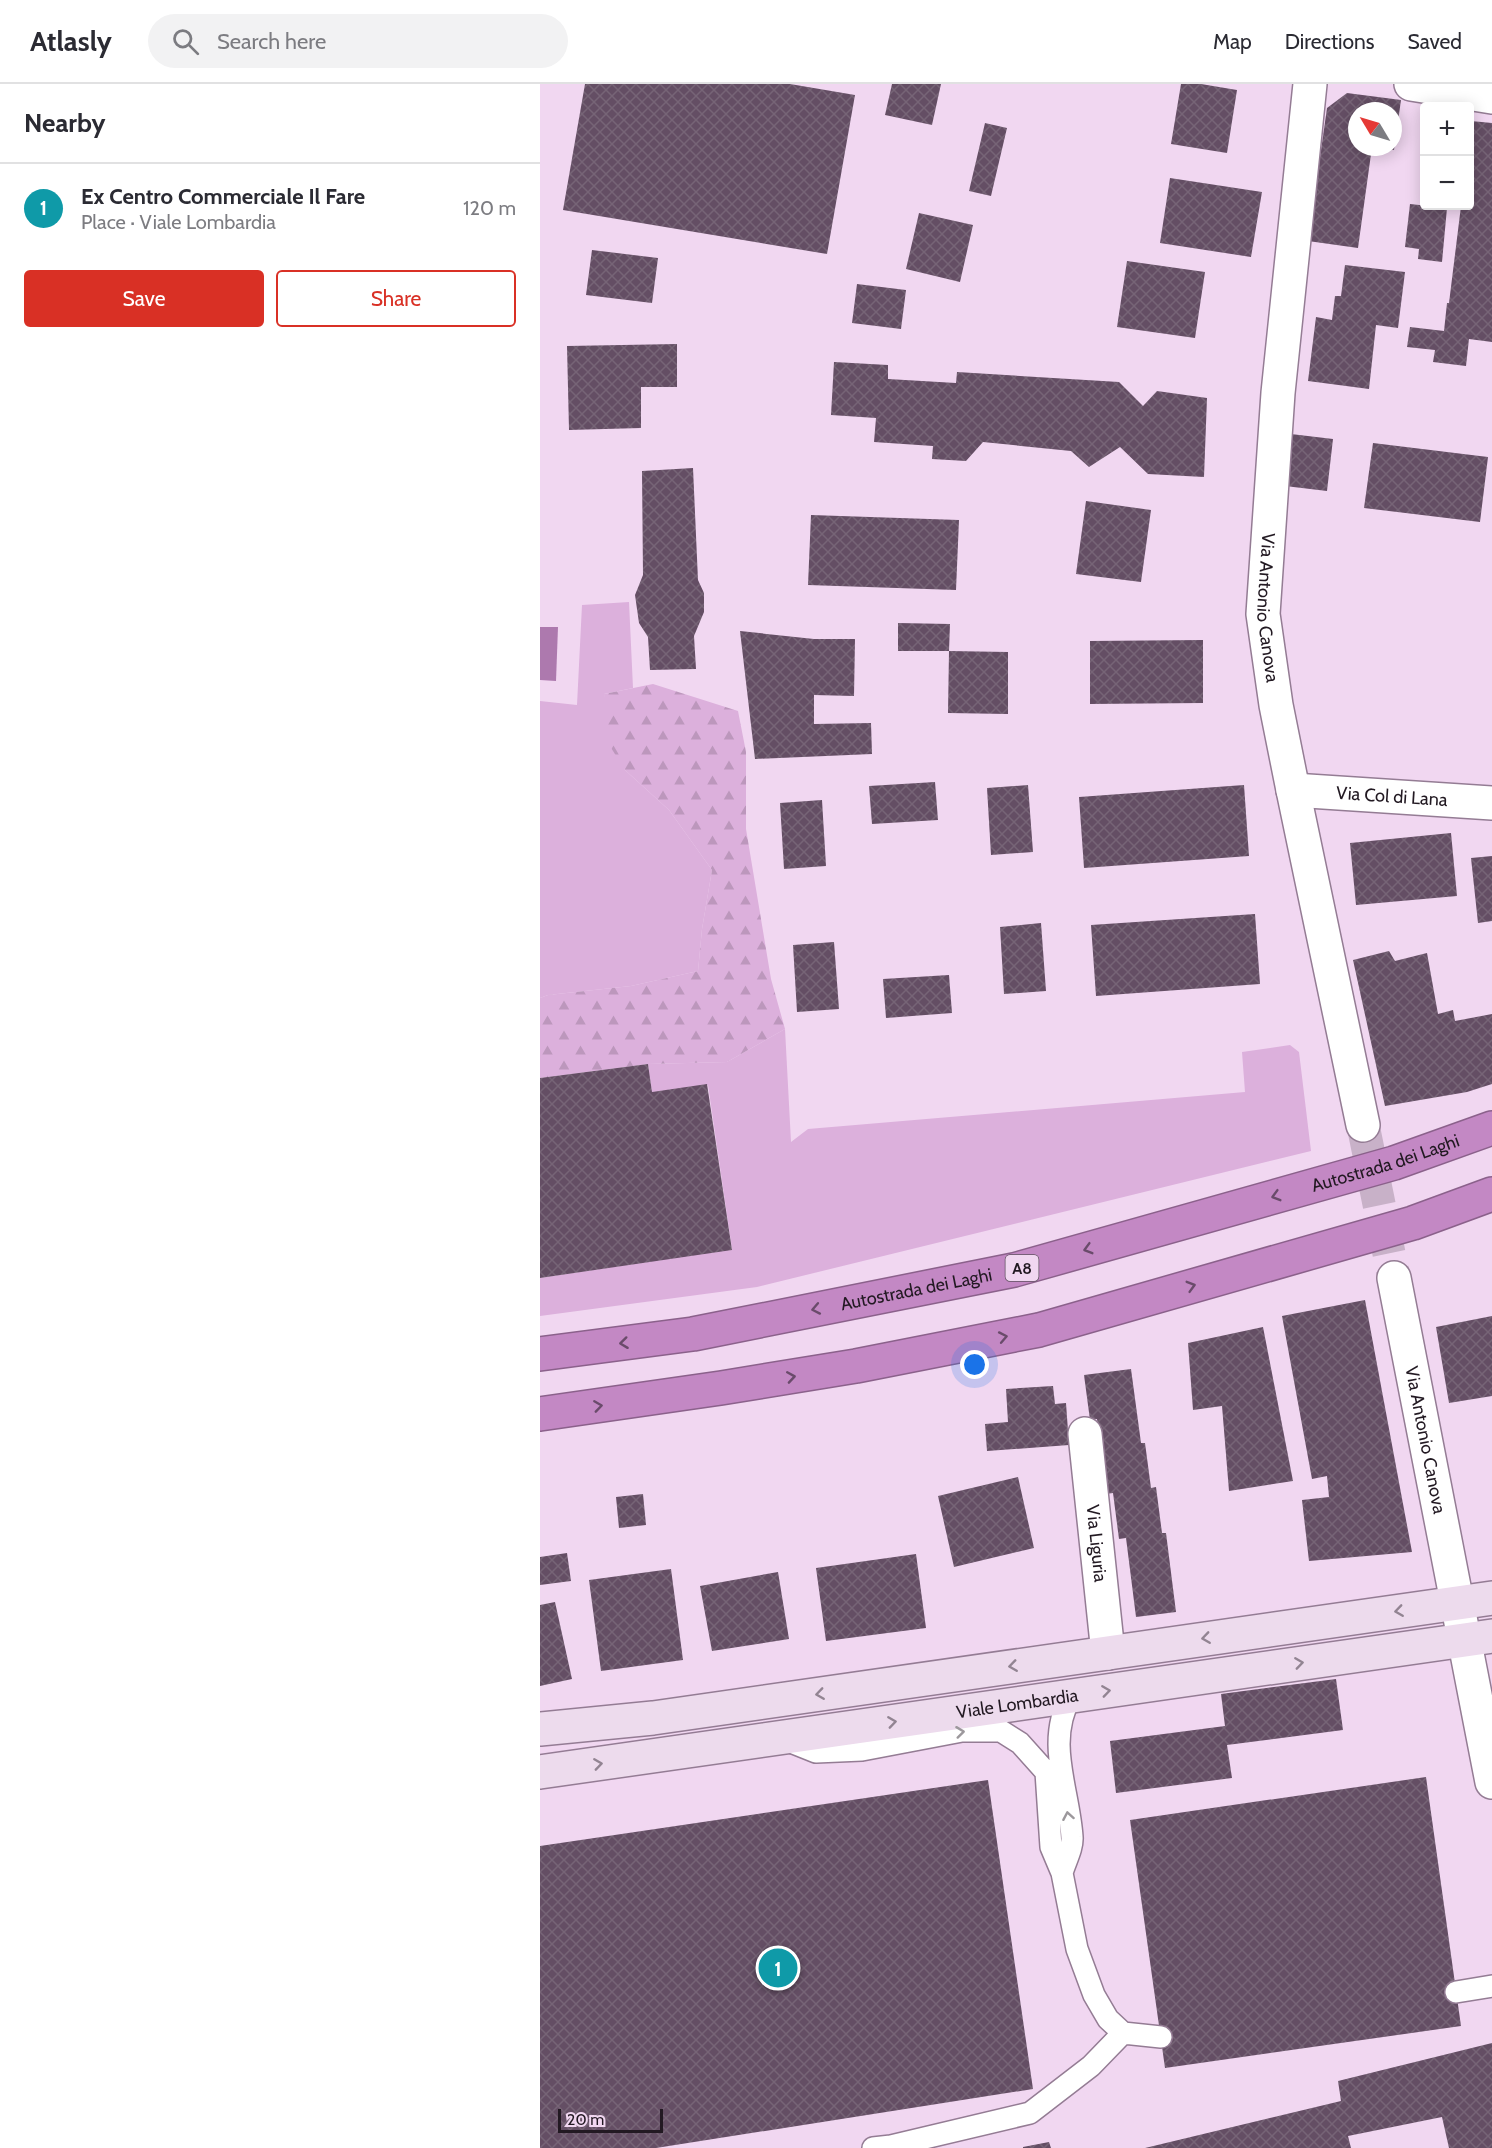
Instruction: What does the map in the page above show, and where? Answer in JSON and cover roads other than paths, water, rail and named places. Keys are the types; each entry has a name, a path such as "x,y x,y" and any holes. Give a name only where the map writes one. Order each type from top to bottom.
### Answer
{"highway":[{"name":"Autostrada dei Laghi","path":"540,1354 693,1334 1014,1270 1394,1163 1492,1128"},
{"path":"540,1414 710,1390 856,1366 1039,1330 1413,1223 1492,1194"}],"main road":[{"name":"Viale Lombardia","path":"540,1730 653,1718 1492,1598"},
{"name":"Viale Lombardia","path":"540,1772 1479,1638"}],"street":[{"name":"Via Antonio Canova","path":"1310,84 1278,393 1263,614 1276,705 1363,1125"},
{"path":"1411,84 1492,97"},
{"name":"Via Col di Lana","path":"1293,790 1492,803"},
{"name":"Via Antonio Canova","path":"1394,1278 1457,1602 1479,1638 1492,1782"},
{"name":"Via Liguria","path":"1085,1434 1108,1653"}],"lane":[{"path":"1062,1872 1072,1839 1061,1777 1059,1725 1062,1711 1071,1696"},
{"path":"780,1738 816,1752 862,1750 962,1731 1001,1731 1020,1743 1046,1772 1051,1847 1062,1872 1077,1949 1094,1995 1108,2019 1123,2033 1161,2037"},
{"path":"1456,1992 1492,1986"},
{"path":"873,2148 891,2146 1030,2113 1091,2067 1123,2033"}],"tunnel":[{"path":"1363,1125 1394,1278"}],"place":[{"name":"Ex Centro Commerciale Il Fare","path":"778,1968"}]}
